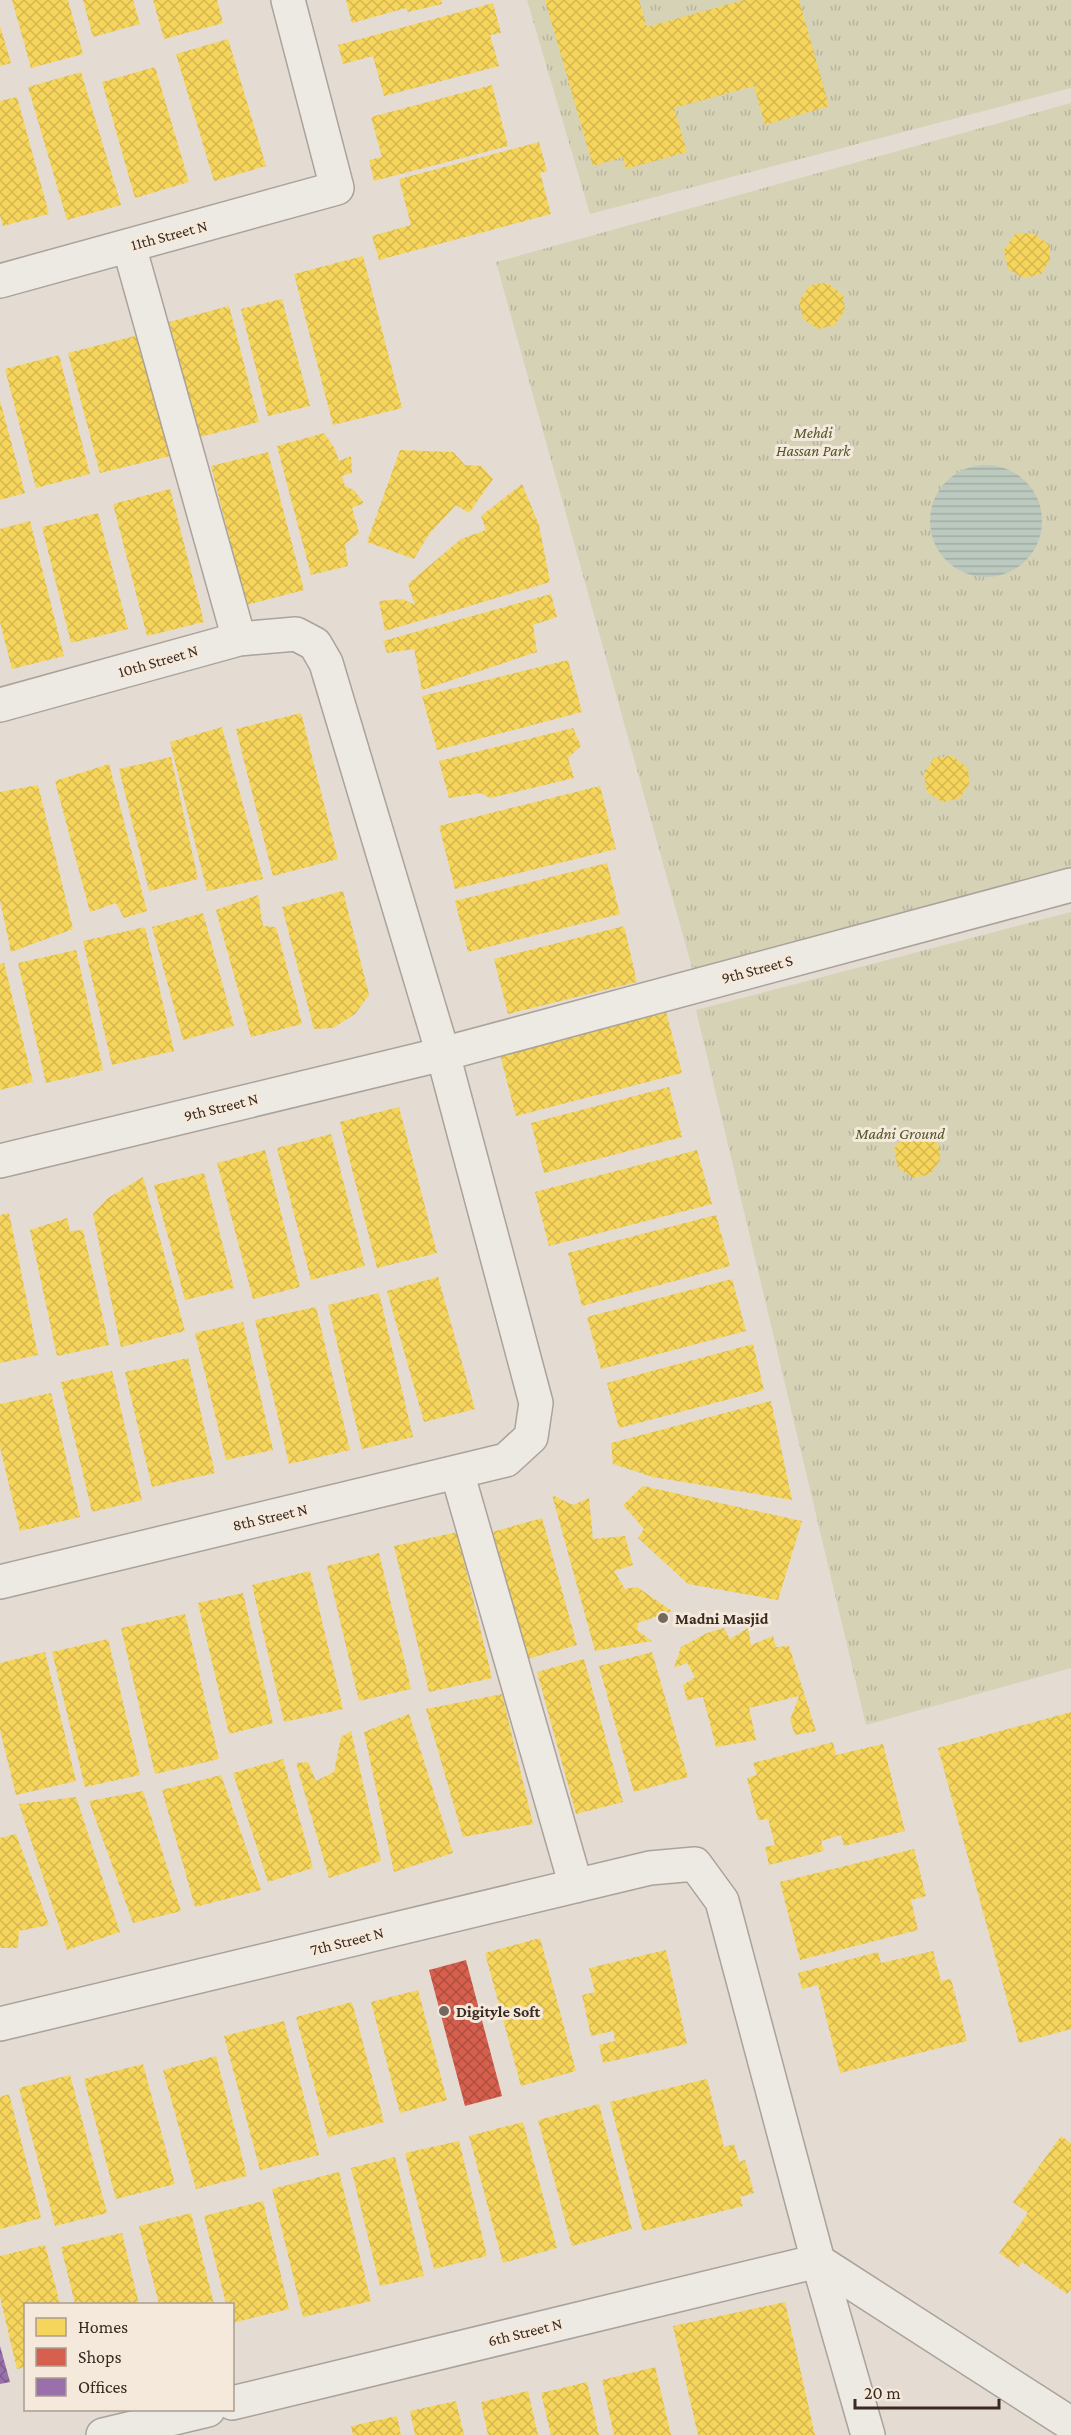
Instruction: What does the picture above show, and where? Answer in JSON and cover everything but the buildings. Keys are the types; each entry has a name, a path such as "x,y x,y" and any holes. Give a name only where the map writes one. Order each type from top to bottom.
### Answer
{"street":[{"name":"11th Street N","path":"0,281 337,188 288,0"},
{"path":"129,246 239,639"},
{"name":"10th Street N","path":"0,705 239,639 296,634 315,644 326,663 443,1054"},
{"name":"9th Street S","path":"443,1054 1071,885"},
{"name":"9th Street N","path":"0,1161 443,1054"},
{"name":"8th Street N","path":"0,1582 506,1460 531,1437 536,1403 443,1054"},
{"path":"457,1472 576,1886"},
{"name":"7th Street N","path":"0,2024 650,1868 694,1864 722,1901 818,2261"},
{"path":"818,2261 1071,2424"},
{"path":"818,2261 868,2435"},
{"name":"6th Street N","path":"234,2403 818,2261"},
{"path":"103,2435 200,2411"}],"green space":[{"path":"527,0 1071,0 1071,88 590,214"},
{"name":"Mehdi Hassan Park","path":"1071,103 1071,885 697,986 496,262"},
{"name":"Madni Ground","path":"1071,912 1071,1668 866,1725 696,1010"}],"shaded area":[{"path":"986,465 1007,470 1025,482 1037,500 1042,521 1037,542 1025,560 1007,572 986,577 965,572 947,560 935,542 930,521 935,500 947,482 965,470"}],"place":[{"name":"Madni Masjid","path":"663,1618"},
{"name":"Digityle Soft","path":"444,2011"}]}
